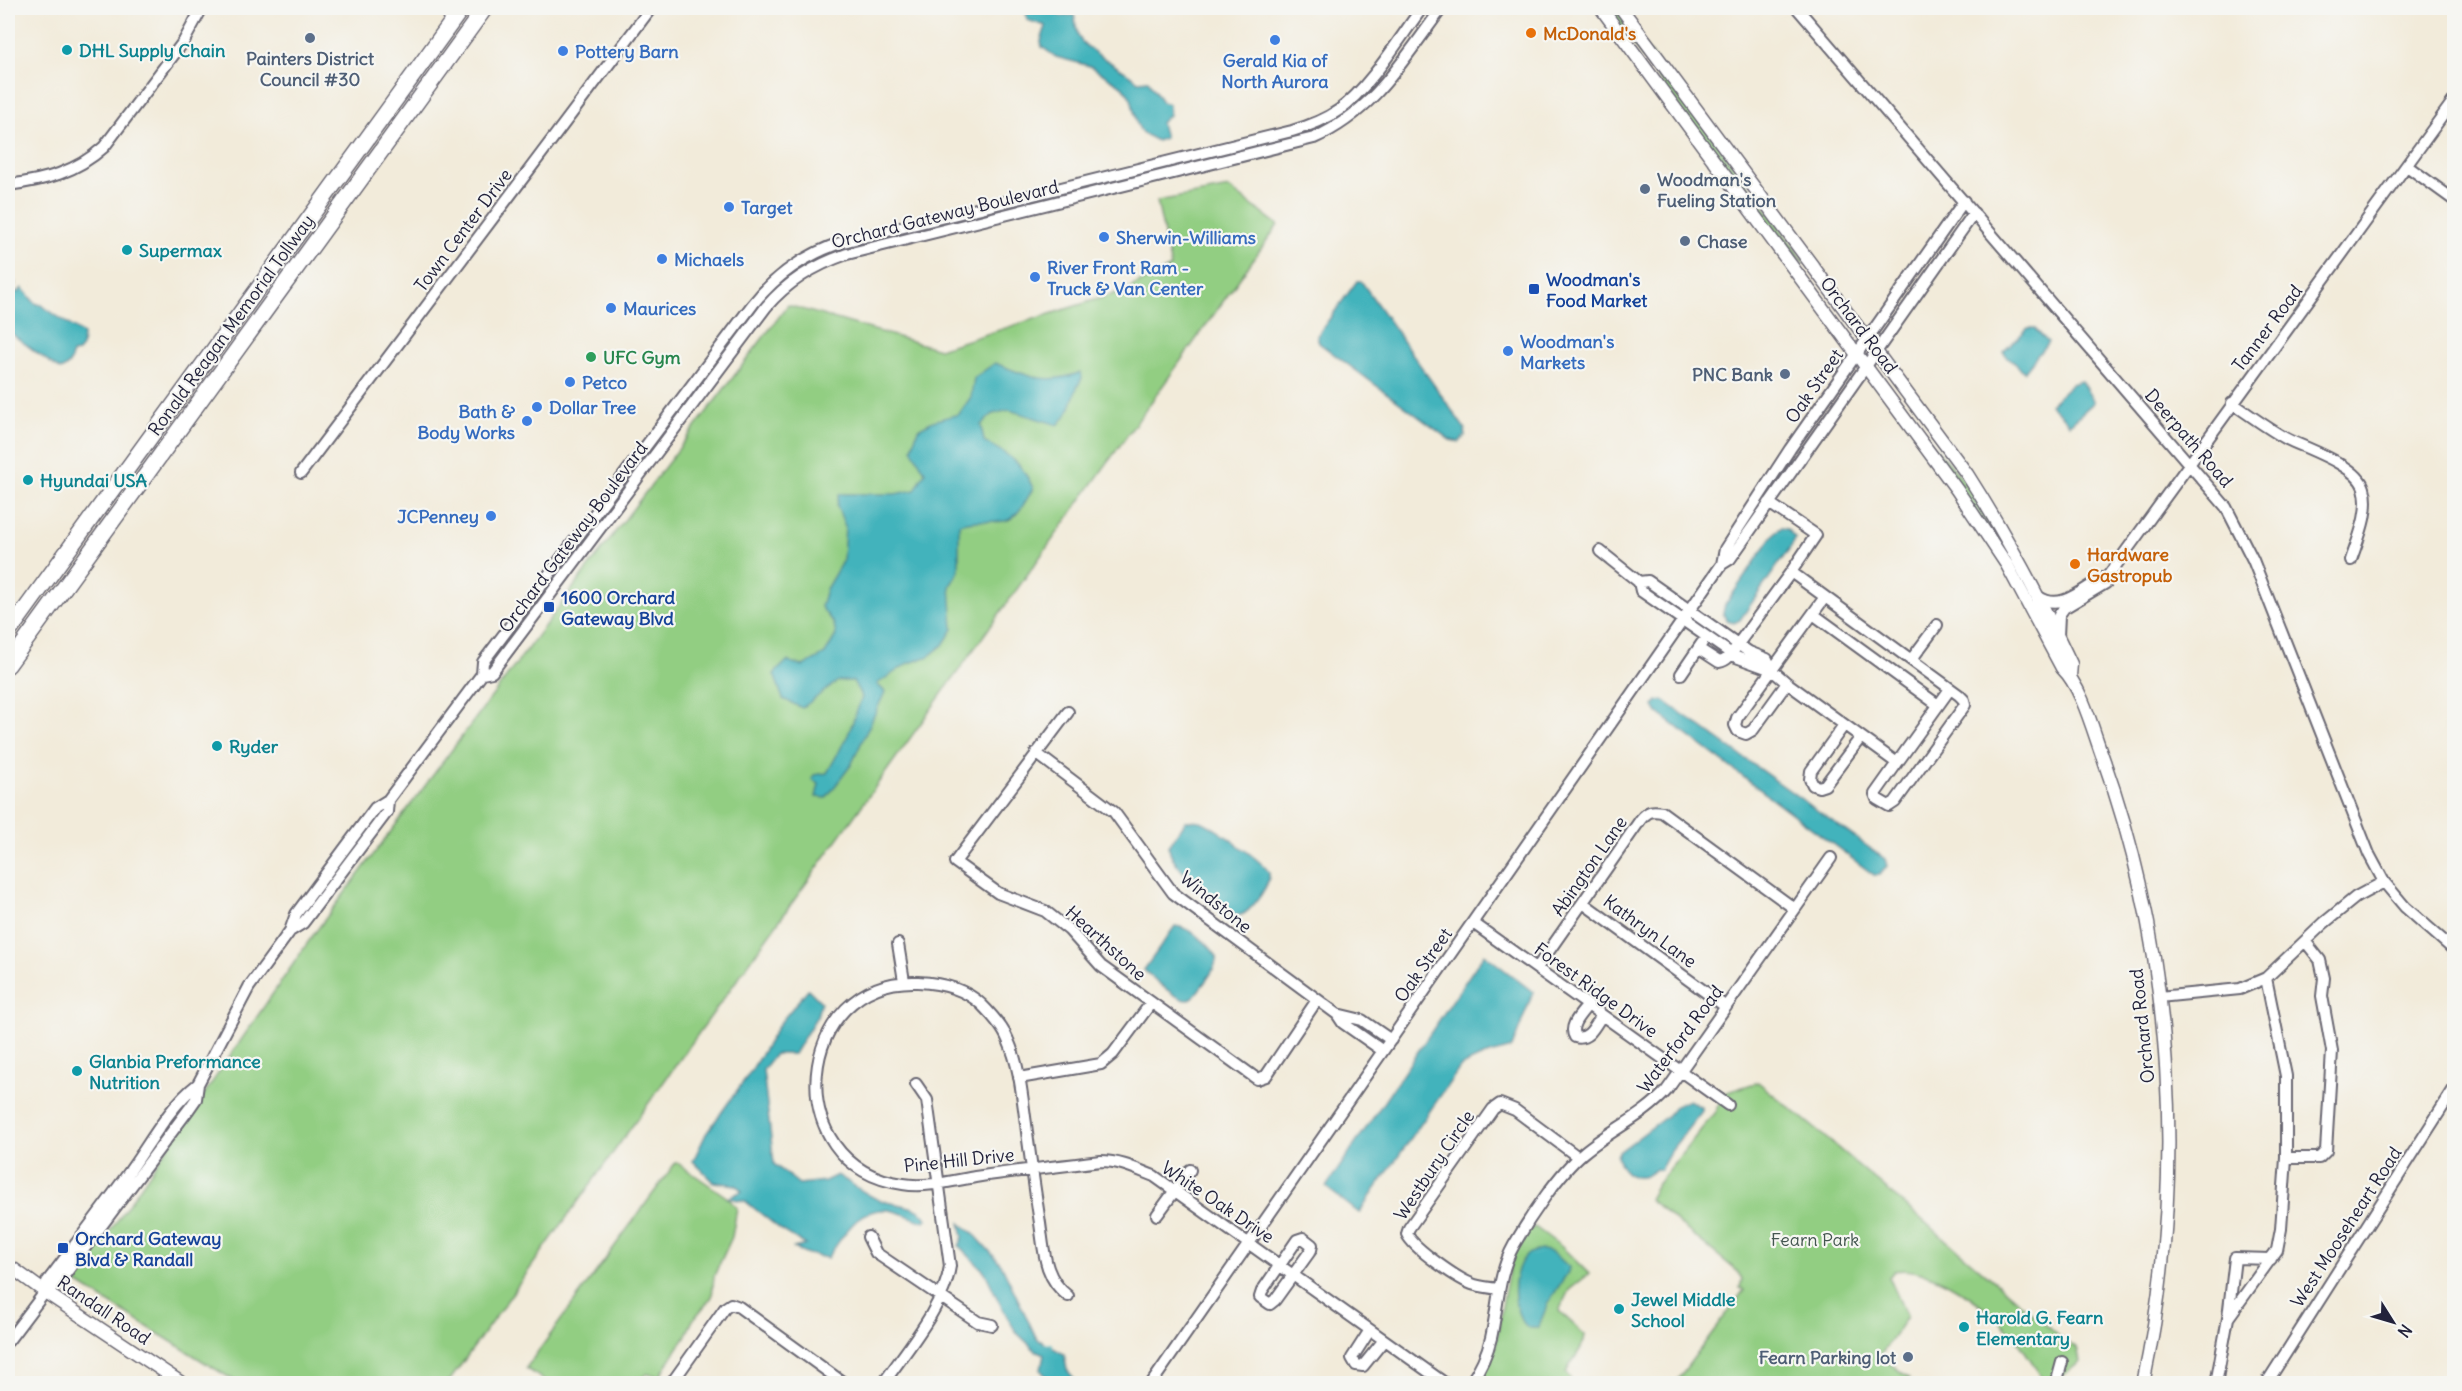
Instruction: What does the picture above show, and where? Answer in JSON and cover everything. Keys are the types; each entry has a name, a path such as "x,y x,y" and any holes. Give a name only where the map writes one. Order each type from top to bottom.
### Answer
{"highway":[{"name":"Ronald Reagan Memorial Tollway","path":"8,633 462,8"},
{"name":"Ronald Reagan Memorial Tollway","path":"8,666 486,8"}],"main road":[{"name":"Orchard Road","path":"1601,8 1974,514 2023,592 2062,668 2070,676"},
{"name":"Orchard Road","path":"1621,8 1971,480 2039,597 2070,664 2070,676 2110,780 2129,842 2149,931 2159,997 2168,1100 2166,1209 2156,1311 2143,1383"},
{"name":"Randall Road","path":"8,1264 45,1292 183,1383"}],"street":[{"path":"8,185 62,175 88,161 104,147 184,41 202,8"},
{"name":"Town Center Drive","path":"302,473 651,8"},
{"name":"Orchard Gateway Boulevard","path":"8,1341 45,1292 47,1282 128,1174 164,1121 184,1094 198,1083 249,987 290,931 303,923 387,812 388,800 482,674 483,662 760,295 787,270 817,251 865,236 1292,131 1316,123 1341,108 1358,92 1422,8"},
{"name":"Orchard Gateway Boulevard","path":"482,674 492,672 766,307 799,276 822,263 847,254 1314,138 1348,120 1366,106 1381,90 1442,8"},
{"name":"Deerpath Road","path":"1797,8 2226,507 2239,529 2369,854 2384,882 2405,907 2454,950"},
{"name":"Tanner Road","path":"2058,636 2058,615 2064,608 2102,586 2232,403 2454,100"},
{"path":"2407,165 2454,200"},
{"name":"Oak Street","path":"1151,1383 1687,615 1722,564 1725,549 1790,449 1964,201"},
{"name":"Oak Street","path":"1722,564 1730,559 1974,213"},
{"path":"2232,403 2285,438 2333,461 2361,480 2365,490 2365,513 2351,560"},
{"path":"1699,649 1719,662 1726,660 1791,572 1820,538 1769,503"},
{"path":"1600,551 1639,582 1648,581 1687,615 1735,649"},
{"path":"1791,572 1911,660 1950,689 1964,700 1964,708 1895,802 1885,805 1877,799 1875,794 1950,689"},
{"name":"Tanner Road","path":"2039,597 2045,601 2061,603 2108,576"},
{"path":"1787,683 1753,730 1746,734 1738,731 1735,725 1737,718 1825,597"},
{"path":"1813,614 1938,705"},
{"path":"1681,675 1699,649 1703,638 1687,615"},
{"path":"1911,660 1937,625"},
{"path":"1698,629 1748,657 1767,659 1772,670 1787,683 1897,763"},
{"path":"1036,753 1068,712"},
{"path":"1844,725 1811,771 1810,779 1813,784 1819,787 1825,785 1861,737"},
{"name":"Windstone","path":"1036,753 1114,812 1173,893 1337,1014 1343,1023 1383,1051"},
{"name":"Hearthstone","path":"1036,753 955,862 998,893 1044,911 1053,917 1070,930 1101,966 1257,1079 1266,1076 1317,1000"},
{"name":"Abington Lane","path":"1538,968 1641,819 1647,812 1654,810 1662,812 1795,909"},
{"name":"Waterford Road","path":"1470,1383 1483,1362 1491,1339 1498,1289 1513,1247 1531,1218 1578,1157 1643,1113 1658,1099 1831,858"},
{"path":"2159,997 2240,989 2266,978 2356,897 2384,882"},
{"name":"Kathryn Lane","path":"1583,903 1726,1007"},
{"name":"Forest Ridge Drive","path":"1473,923 1728,1105"},
{"path":"2286,1158 2319,1158 2326,1151 2328,1137 2332,1051 2322,996 2324,978 2320,960 2305,941"},
{"path":"898,944 904,981"},
{"path":"2228,1318 2277,1250 2281,1229 2286,1158 2286,1076 2266,978"},
{"name":"Pine Hill Drive","path":"904,981 939,983 979,1002 1007,1037 1019,1078 1032,1169 904,1185 878,1178 855,1165 837,1147 824,1127 818,1107 815,1083 817,1060 825,1040 852,1003 872,991 904,981"},
{"path":"1019,1078 1101,1064 1113,1054 1151,1003"},
{"path":"1588,1005 1573,1027 1572,1033 1575,1037 1581,1039 1587,1036 1602,1015"},
{"name":"Windstone","path":"1337,1014 1362,1020 1391,1040"},
{"path":"883,1383 941,1299 950,1266 927,1100 916,1084"},
{"name":"West Mooseheart Road","path":"2266,1383 2454,1089"},
{"name":"Westbury Circle","path":"1498,1289 1474,1285 1463,1279 1414,1245 1407,1234 1408,1228 1493,1109 1500,1104 1515,1110 1578,1157"},
{"name":"White Oak Drive","path":"1032,1169 1112,1161 1154,1176 1446,1383"},
{"path":"1032,1169 1045,1257 1051,1278 1068,1296"},
{"path":"1158,1215 1190,1170"},
{"path":"868,1237 876,1253 978,1322 992,1325"},
{"name":"White Oak Drive","path":"1279,1264 1297,1240 1303,1238 1307,1240 1312,1245 1311,1250 1294,1275"},
{"path":"2216,1383 2228,1318 2235,1258 2271,1259"},
{"path":"1279,1264 1262,1291 1260,1297 1264,1302 1270,1304 1275,1300 1294,1275"},
{"path":"671,1383 731,1304 739,1307 845,1383"},
{"path":"1370,1330 1353,1353 1352,1358 1356,1365 1363,1366 1368,1363 1384,1340"},
{"path":"2056,1383 2062,1362"}],"green space":[{"path":"1606,8 1614,8 1629,25 1805,262 1803,263 1762,218"},
{"path":"1229,188 1278,225 448,1383 238,1383 75,1282 311,938 788,305 939,349 1123,291 1171,267 1157,201"},
{"path":"1044,197 1011,209 915,233 915,231 949,219"},
{"path":"1929,441 1971,488 2048,626 1927,442"},
{"path":"632,478 538,605 533,602 615,494"},
{"name":"Fearn Park","path":"1758,1082 2060,1337 2077,1348 2080,1362 2054,1383 2046,1383 2009,1331 1986,1309 1940,1280 1909,1271 1894,1271 1889,1277 1907,1317 1880,1356 1909,1378 1905,1383 1675,1383 1744,1290 1740,1288 1742,1279 1737,1271 1649,1199 1657,1185 1715,1112 1724,1093"},
{"path":"676,1162 728,1198 737,1208 732,1237 714,1276 712,1297 693,1320 660,1376 646,1374 638,1383 548,1383 526,1368"},
{"path":"1535,1227 1562,1247 1589,1274 1569,1290 1559,1311 1585,1335 1566,1373 1573,1383 1477,1384 1494,1351 1511,1263 1525,1234"}],"water":[{"path":"1026,8 1053,8 1060,16 1074,15 1078,34 1084,44 1138,81 1148,80 1162,102 1169,104 1169,115 1161,123 1165,138 1157,141 1142,133 1137,124 1131,98 1122,86 1090,66 1056,57 1042,47 1041,41 1046,26 1027,20"},
{"path":"8,277 15,283 13,289 18,293 22,288 35,303 83,334 82,347 78,352 72,353 69,363 63,369 60,370 8,331"},
{"path":"1357,281 1361,281 1465,429 1465,436 1459,442 1450,440 1319,343 1317,336"},
{"path":"2028,328 2034,328 2048,342 2024,372 2003,352"},
{"path":"995,363 1037,378 1058,378 1081,372 1082,378 1070,408 1058,425 1009,410 993,414 981,425 984,441 1019,465 1033,488 1024,504 1009,520 973,521 959,524 959,571 950,586 953,629 943,645 929,656 907,664 877,684 885,692 851,765 826,798 816,797 819,784 812,779 814,775 827,773 848,735 862,697 853,681 838,681 802,708 783,699 774,674 787,661 803,666 825,654 836,635 834,624 821,607 826,589 843,560 845,526 837,506 839,494 895,494 915,490 925,472 912,449 918,429 933,421 959,414 971,397 974,378"},
{"path":"2081,381 2094,402 2070,424 2050,404 2072,384"},
{"path":"1781,528 1787,529 1795,538 1794,542 1740,620 1734,623 1726,620 1723,613 1725,605 1776,531"},
{"path":"1663,700 1885,859 1887,866 1880,875 1874,875 1658,713 1654,706 1658,701"},
{"path":"1186,821 1200,821 1215,829 1247,852 1268,871 1268,882 1264,889 1255,903 1244,913 1236,915 1209,895 1204,897 1204,890 1187,876 1170,853 1168,846"},
{"path":"1175,926 1199,937 1217,957 1209,976 1195,995 1188,1000 1172,993 1144,970"},
{"path":"1484,954 1533,992 1512,1048 1483,1056 1461,1066 1359,1213 1326,1187"},
{"path":"808,989 821,1002 817,1016 794,1054 775,1054 763,1070 774,1164 799,1184 825,1181 837,1175 874,1198 919,1210 927,1219 925,1222 888,1210 868,1213 852,1225 827,1258 794,1248 806,1245 780,1229 745,1201 728,1198 742,1191 736,1185 714,1182 693,1161 706,1134 751,1071 780,1023"},
{"path":"1689,1100 1702,1108 1702,1111 1672,1149 1660,1170 1655,1169 1643,1177 1627,1173 1619,1163 1617,1156 1619,1152 1667,1116 1675,1106"},
{"path":"960,1223 976,1236 1001,1264 1037,1339 1064,1354 1067,1370 1078,1383 1050,1383 1041,1370 1044,1354 1035,1350 1016,1332 985,1272 959,1246 963,1237"},
{"path":"1542,1250 1553,1253 1569,1267 1548,1303 1538,1328 1529,1328 1518,1313 1515,1280 1522,1261 1529,1253"}],"waterway":[{"path":"1044,1345 1052,1344 1052,1348"}],"place":[{"name":"McDonald's","path":"1531,33"},
{"name":"Painters District Council #30","path":"310,38"},
{"name":"Gerald Kia of North Aurora","path":"1275,40"},
{"name":"DHL Supply Chain","path":"67,50"},
{"name":"Pottery Barn","path":"563,51"},
{"name":"Woodman's Fueling Station","path":"1645,189"},
{"name":"Target","path":"729,207"},
{"name":"Sherwin-Williams","path":"1104,237"},
{"name":"Chase","path":"1685,241"},
{"name":"Supermax","path":"127,250"},
{"name":"Michaels","path":"662,259"},
{"name":"River Front Ram - Truck & Van Center","path":"1035,277"},
{"name":"Woodman's Food Market","path":"1534,289"},
{"name":"Maurices","path":"611,308"},
{"name":"Woodman's Markets","path":"1508,351"},
{"name":"UFC Gym","path":"591,357"},
{"name":"PNC Bank","path":"1785,374"},
{"name":"Petco","path":"570,382"},
{"name":"Dollar Tree","path":"537,407"},
{"name":"Bath & Body Works","path":"527,421"},
{"name":"Hyundai USA","path":"28,480"},
{"name":"JCPenney","path":"491,516"},
{"name":"Hardware Gastropub","path":"2075,564"},
{"name":"1600 Orchard Gateway Blvd","path":"549,607"},
{"name":"Ryder","path":"217,746"},
{"name":"Glanbia Preformance Nutrition","path":"77,1071"},
{"name":"Orchard Gateway Blvd & Randall","path":"63,1248"},
{"name":"Jewel Middle School","path":"1619,1309"},
{"name":"Harold G. Fearn Elementary","path":"1964,1327"},
{"name":"Fearn Parking lot","path":"1908,1357"}]}
